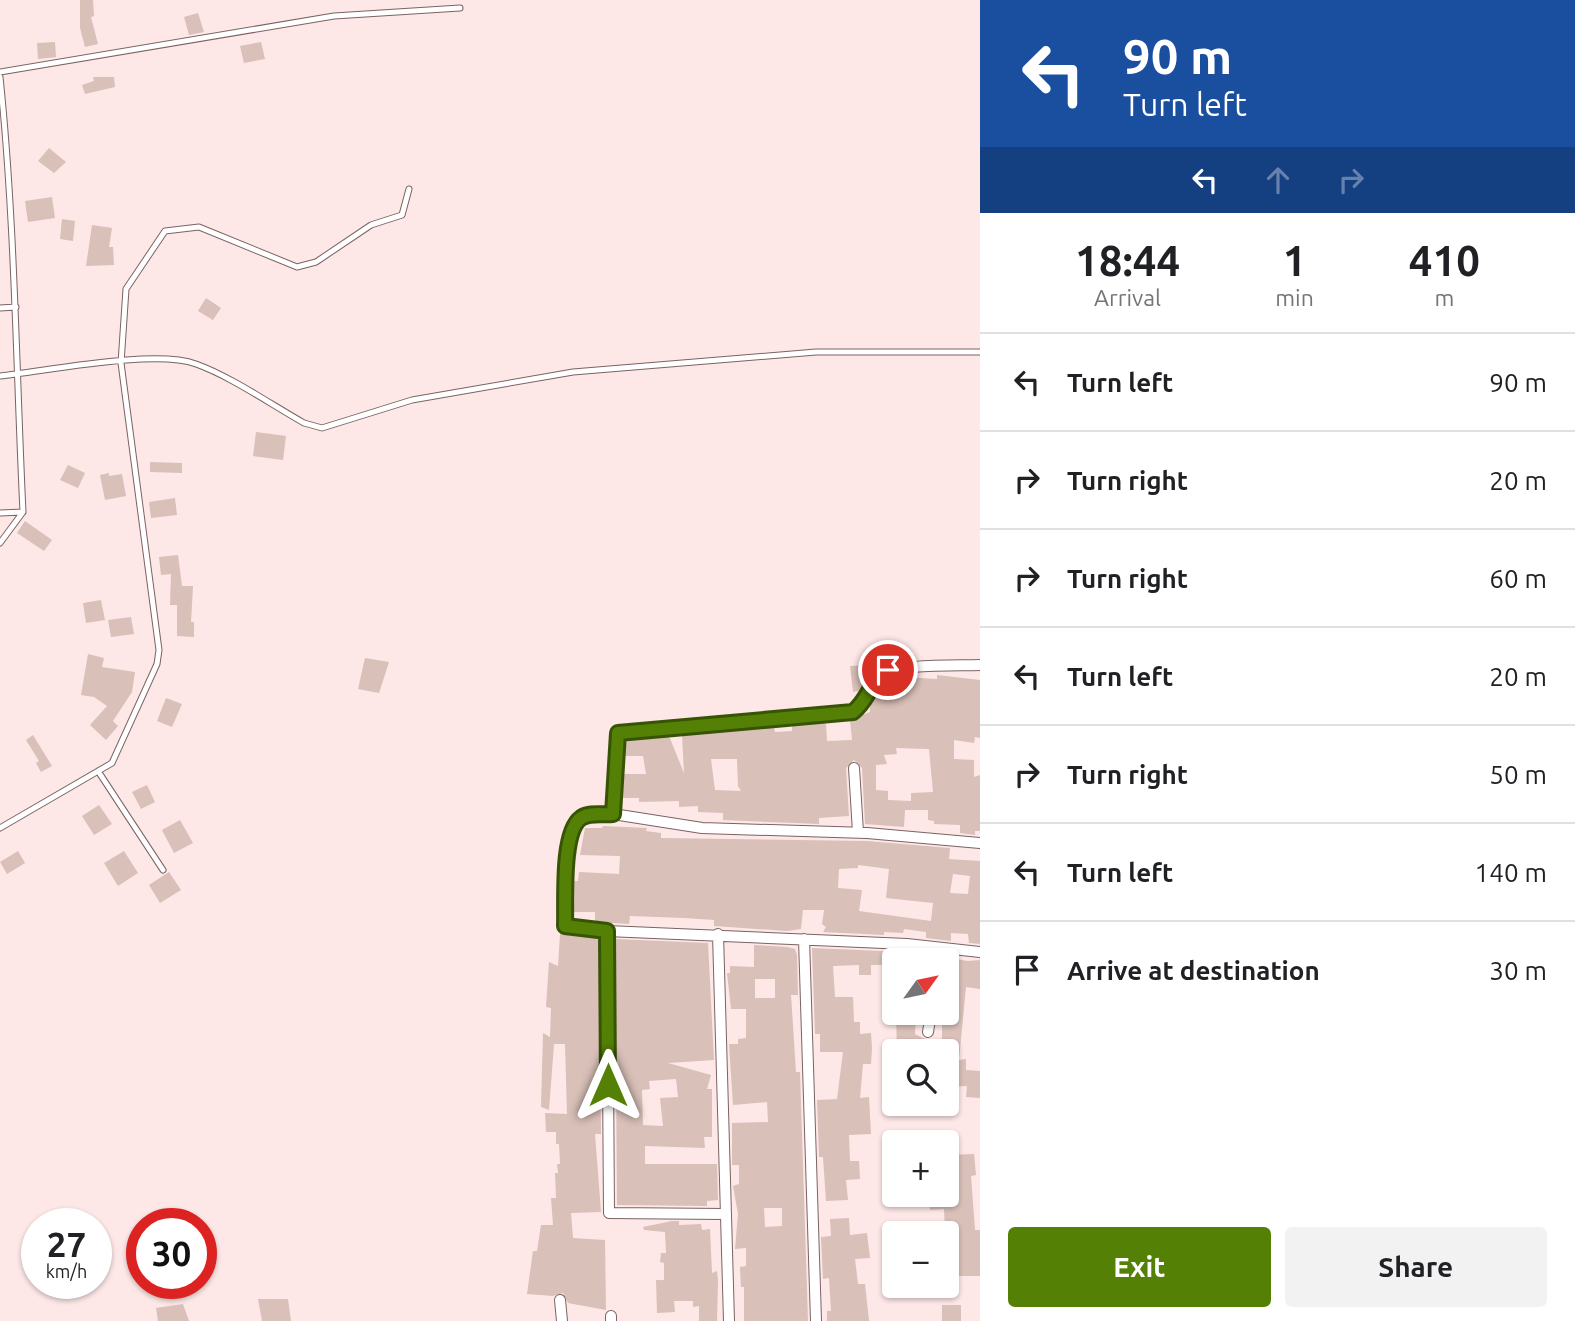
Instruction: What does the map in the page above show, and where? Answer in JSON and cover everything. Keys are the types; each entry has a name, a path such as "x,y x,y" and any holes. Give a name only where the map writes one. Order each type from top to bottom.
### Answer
{"street":[{"path":"613,814 618,733 853,712 867,698 874,679 888,670 980,665"},
{"path":"854,768 858,832"},
{"path":"980,843 858,832 702,828 613,814 587,815 578,819 573,827 566,866 565,926 607,931 718,934 980,951"},
{"path":"607,931 609,1213 725,1214"},
{"path":"718,934 729,1321"},
{"path":"804,939 816,1321"},
{"path":"928,1032 929,1026"},
{"path":"560,1300 562,1321"}],"lane":[{"path":"0,543 23,512 9,167 0,74 334,16 460,8"},
{"path":"0,828 112,763 152,675 159,650 121,363 126,289 165,231 198,227 297,267 316,262 371,225 402,215 409,189"},
{"path":"0,308 16,307"},
{"path":"0,376 148,358 176,359 197,364 304,423 322,428 412,400 573,372 816,352 980,352"},
{"path":"0,513 23,512"},
{"path":"98,771 163,870"}],"building":[{"path":"80,0 93,0 94,16 91,17 98,44 85,47 80,28"},
{"path":"198,13 204,32 189,35 184,17"},
{"path":"55,42 56,57 38,59 37,43"},
{"path":"261,42 265,59 244,63 240,46"},
{"path":"93,77 114,77 115,87 85,94 82,85 94,81"},
{"path":"49,148 66,162 54,173 38,161"},
{"path":"52,197 55,218 28,222 25,201"},
{"path":"62,219 75,221 73,241 60,239"},
{"path":"92,225 112,228 109,247 113,247 114,265 86,266"},
{"path":"206,298 221,308 213,320 198,311"},
{"path":"256,432 286,436 283,460 253,456"},
{"path":"150,462 182,463 182,473 150,472"},
{"path":"68,465 85,473 78,488 60,480"},
{"path":"109,473 109,476 122,474 126,496 105,500 100,475"},
{"path":"175,498 177,515 151,518 149,502"},
{"path":"25,521 52,540 44,551 17,533"},
{"path":"178,555 182,586 193,586 191,622 194,622 194,637 177,636 177,605 170,605 171,574 161,575 159,557"},
{"path":"101,600 105,620 86,623 83,603"},
{"path":"131,617 134,634 111,637 108,620"},
{"path":"88,654 104,658 102,667 135,672 132,692 113,721 118,726 106,740 90,725 107,706 94,697 81,695"},
{"path":"365,658 389,662 379,693 358,689"},
{"path":"867,665 870,673 859,691 853,692 850,666"},
{"path":"937,675 980,680 980,738 975,737 974,743 954,740 954,759 974,760 974,777 980,775 980,831 975,831 975,835 960,833 960,825 934,824 934,821 928,820 928,810 905,810 904,827 865,824 862,768 854,760 846,768 849,816 819,818 819,824 723,820 723,813 698,812 698,806 679,807 679,801 639,802 639,798 622,798 623,774 646,774 643,756 624,756 625,740 669,736 684,773 682,735 774,727 775,732 792,731 792,725 821,723 826,724 827,741 852,740 850,720 870,712 870,703 882,683 902,677 937,679","holes":["896,748 929,749 933,792 911,793 911,801 888,800 888,791 876,790 876,765 887,764 884,755 897,754","711,759 737,759 738,786 741,791 715,790"]},
{"path":"166,698 182,704 172,727 157,721"},
{"path":"33,735 52,766 41,772 36,763 39,761 26,740"},
{"path":"147,785 155,802 141,809 132,792"},
{"path":"99,805 112,824 94,835 82,816"},
{"path":"180,820 193,843 174,853 162,830"},
{"path":"585,828 647,828 646,831 661,833 661,838 867,841 950,848 949,859 980,861 980,944 969,943 968,934 951,933 951,941 926,938 926,932 904,929 903,933 884,932 884,935 823,932 826,927 822,924 824,910 803,910 801,929 787,931 714,926 714,920 684,918 630,916 629,924 595,922 595,912 573,912 574,881 578,881 579,872 619,874 620,856 580,855","holes":["858,865 889,869 886,898 933,903 931,921 859,911 862,890 838,888 839,869 858,868","953,874 970,876 968,894 950,893"]},
{"path":"18,851 25,863 7,874 0,862"},
{"path":"124,851 138,873 118,886 104,863"},
{"path":"169,872 181,890 160,903 149,885"},
{"path":"560,934 599,938 601,1134 595,1134 601,1212 571,1213 573,1238 605,1240 606,1310 568,1303 563,1293 553,1296 527,1294 533,1251 537,1251 541,1225 553,1225 551,1198 556,1198 555,1173 558,1173 557,1164 560,1164 556,1132 546,1132 545,1113 567,1114 565,1044 554,1044 549,1110 541,1107 543,1033 550,1037 551,1008 546,1007 549,962 558,966"},
{"path":"615,939 708,943 714,1060 668,1063 711,1075 707,1089 712,1089 712,1137 704,1137 705,1148 645,1146 645,1164 717,1164 718,1200 707,1201 707,1206 617,1205","holes":["676,1079 678,1097 660,1098 663,1126 643,1125 642,1090 650,1089 649,1081"]},
{"path":"754,945 795,949 798,995 791,995 796,1072 800,1072 808,1321 744,1321 744,1287 741,1287 740,1267 746,1266 746,1248 735,1249 738,1214 733,1186 739,1184 739,1165 732,1165 732,1123 768,1122 767,1102 733,1105 729,1044 738,1044 738,1039 746,1038 746,1009 731,1009 727,973 730,973 730,966 754,967","holes":["755,979 775,979 775,998 755,998","764,1208 782,1208 782,1226 765,1227"]},
{"path":"812,948 882,951 882,965 871,965 871,975 859,975 859,965 833,966 835,997 853,997 854,1022 860,1022 860,1034 871,1033 872,1048 871,1064 863,1064 860,1098 869,1097 871,1134 849,1135 850,1161 859,1161 860,1179 846,1180 848,1200 826,1201 823,1157 819,1157 817,1100 837,1099 843,1052 820,1052 820,1034 815,1034"},
{"path":"959,960 980,960 980,989 966,987 959,1060 959,1039 942,1039 942,1026 959,1026"},
{"path":"896,1026 915,1026 915,1034 925,1039 897,1039"},
{"path":"966,1059 966,1070 980,1071 980,1098 966,1097 967,1086 959,1086 959,1060"},
{"path":"974,1154 976,1175 971,1176 975,1230 980,1230 980,1276 959,1276 959,1221 945,1221 944,1209 930,1210 930,1207 959,1207 959,1155"},
{"path":"849,1218 850,1235 867,1233 870,1258 855,1259 858,1284 865,1284 869,1321 827,1321 827,1311 831,1311 829,1278 823,1279 821,1237 831,1236 830,1219"},
{"path":"679,1221 679,1225 701,1224 702,1230 710,1229 712,1273 717,1271 718,1281 717,1321 699,1321 699,1306 693,1307 693,1301 674,1301 675,1312 657,1313 656,1280 664,1280 664,1263 660,1262 661,1253 666,1253 665,1232 644,1230 643,1227"},
{"path":"258,1299 288,1299 291,1321 262,1321"},
{"path":"183,1304 189,1321 158,1321 156,1308"},
{"path":"942,1305 961,1305 961,1321 942,1321"}],"route":[{"path":"608,1085 607,931 565,926 566,866 573,827 578,819 587,815 613,814 618,733 853,712 867,698 874,679 888,670"}]}
